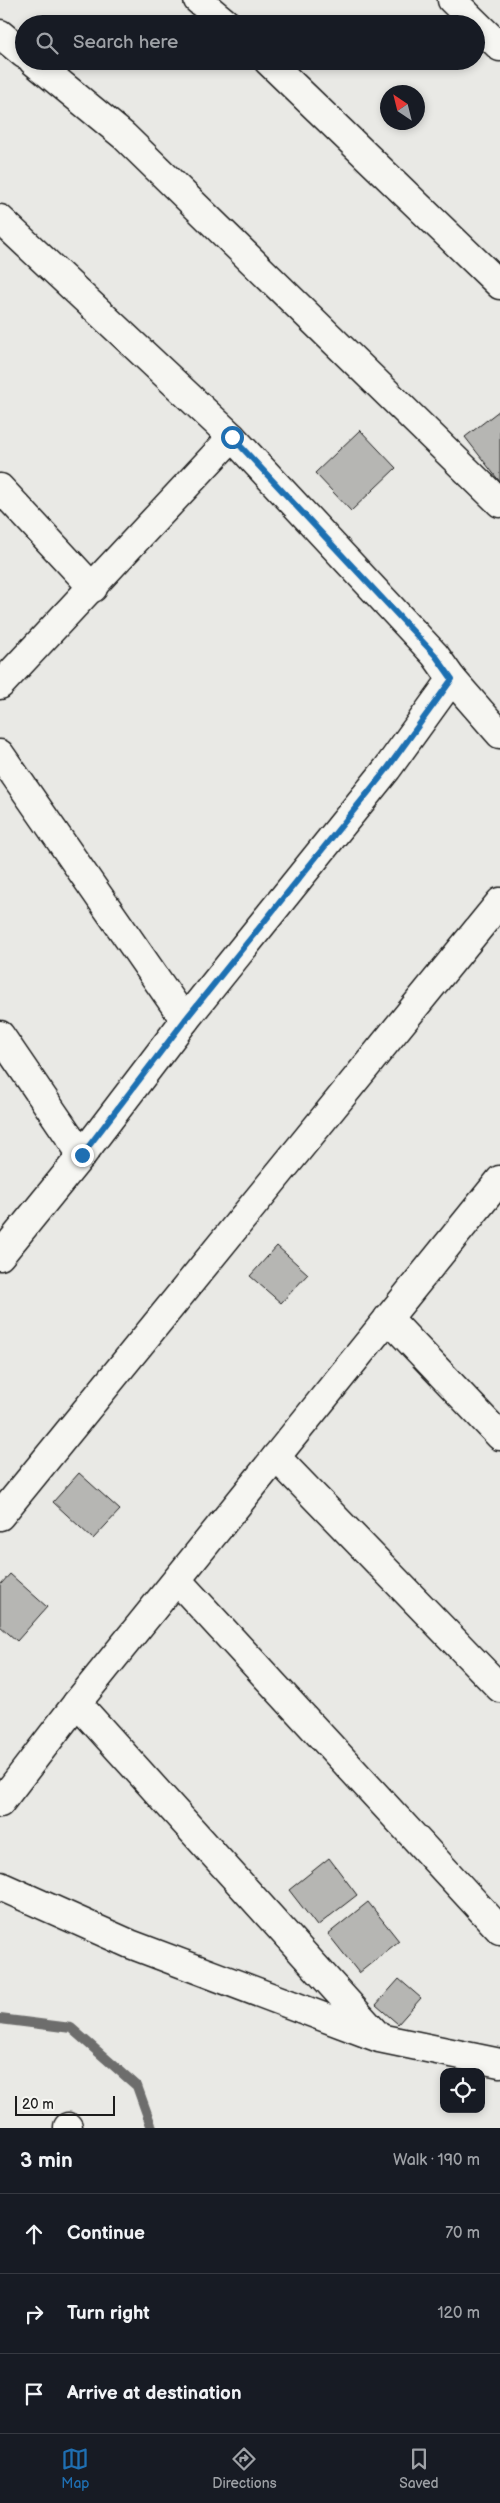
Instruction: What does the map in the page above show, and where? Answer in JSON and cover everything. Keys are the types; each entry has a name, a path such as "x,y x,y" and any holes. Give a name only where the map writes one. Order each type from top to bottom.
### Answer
{"street":[{"path":"198,0 216,15"},
{"path":"452,0 467,15"},
{"path":"485,32 500,47"},
{"path":"0,34 15,46"},
{"path":"44,70 124,136 500,503"},
{"path":"277,70 500,285"},
{"path":"0,219 232,437 435,655 452,679 500,734"},
{"path":"0,685 93,588 232,437"},
{"path":"0,488 93,588"},
{"path":"0,1256 82,1155 185,1020 387,769 452,679"},
{"path":"0,754 185,1020"},
{"path":"0,1516 500,902"},
{"path":"0,1035 82,1155"},
{"path":"0,1803 77,1703 388,1318 497,1191"},
{"path":"388,1318 500,1436"},
{"path":"276,1457 500,1688"},
{"path":"177,1580 500,1930"},
{"path":"77,1703 379,2038"},
{"path":"0,1886 130,1944 379,2038 500,2063"}],"building":[{"path":"500,410 500,482 465,437"},
{"path":"360,430 396,468 351,511 315,473"},
{"path":"277,1246 308,1274 281,1303 250,1276"},
{"path":"79,1473 120,1510 93,1539 53,1502"},
{"path":"10,1574 47,1607 17,1641 0,1626 0,1585"},
{"path":"329,1858 357,1895 317,1926 289,1890"},
{"path":"368,1902 399,1941 359,1973 328,1934"},
{"path":"399,1979 421,1998 398,2024 376,2005"}],"waterway":[{"path":"0,2019 71,2028 137,2086 152,2128"}],"route":[{"path":"82,1155 185,1020 387,769 452,679 435,655 232,437"}]}
